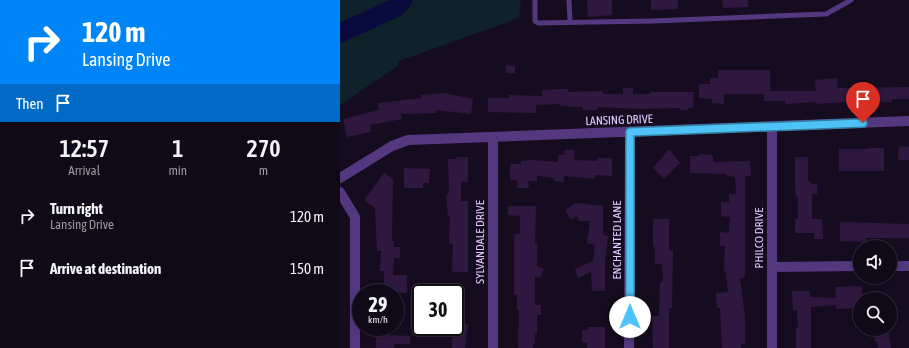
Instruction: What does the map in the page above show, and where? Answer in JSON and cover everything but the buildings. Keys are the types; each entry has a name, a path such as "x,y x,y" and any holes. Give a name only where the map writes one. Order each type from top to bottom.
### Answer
{"street":[{"name":"LANSING DRIVE","path":"340,178 392,146 408,140 909,121"},
{"name":"PHILCO DRIVE","path":"772,127 772,348"},
{"name":"ENCHANTED LANE","path":"630,132 630,348"},
{"name":"SYLVANDALE DRIVE","path":"493,137 493,348"},
{"path":"340,192 355,217 355,348"},
{"path":"772,268 853,266"},
{"path":"897,266 909,266"}],"lane":[{"path":"535,0 535,21 538,23 826,14 851,0"},
{"path":"569,0 570,22"}],"shaded area":[{"path":"340,0 521,0 519,18 399,61 398,66 340,105"}],"waterway":[{"path":"340,33 395,8 403,0"}],"route":[{"path":"630,317 630,132 863,123"}]}
